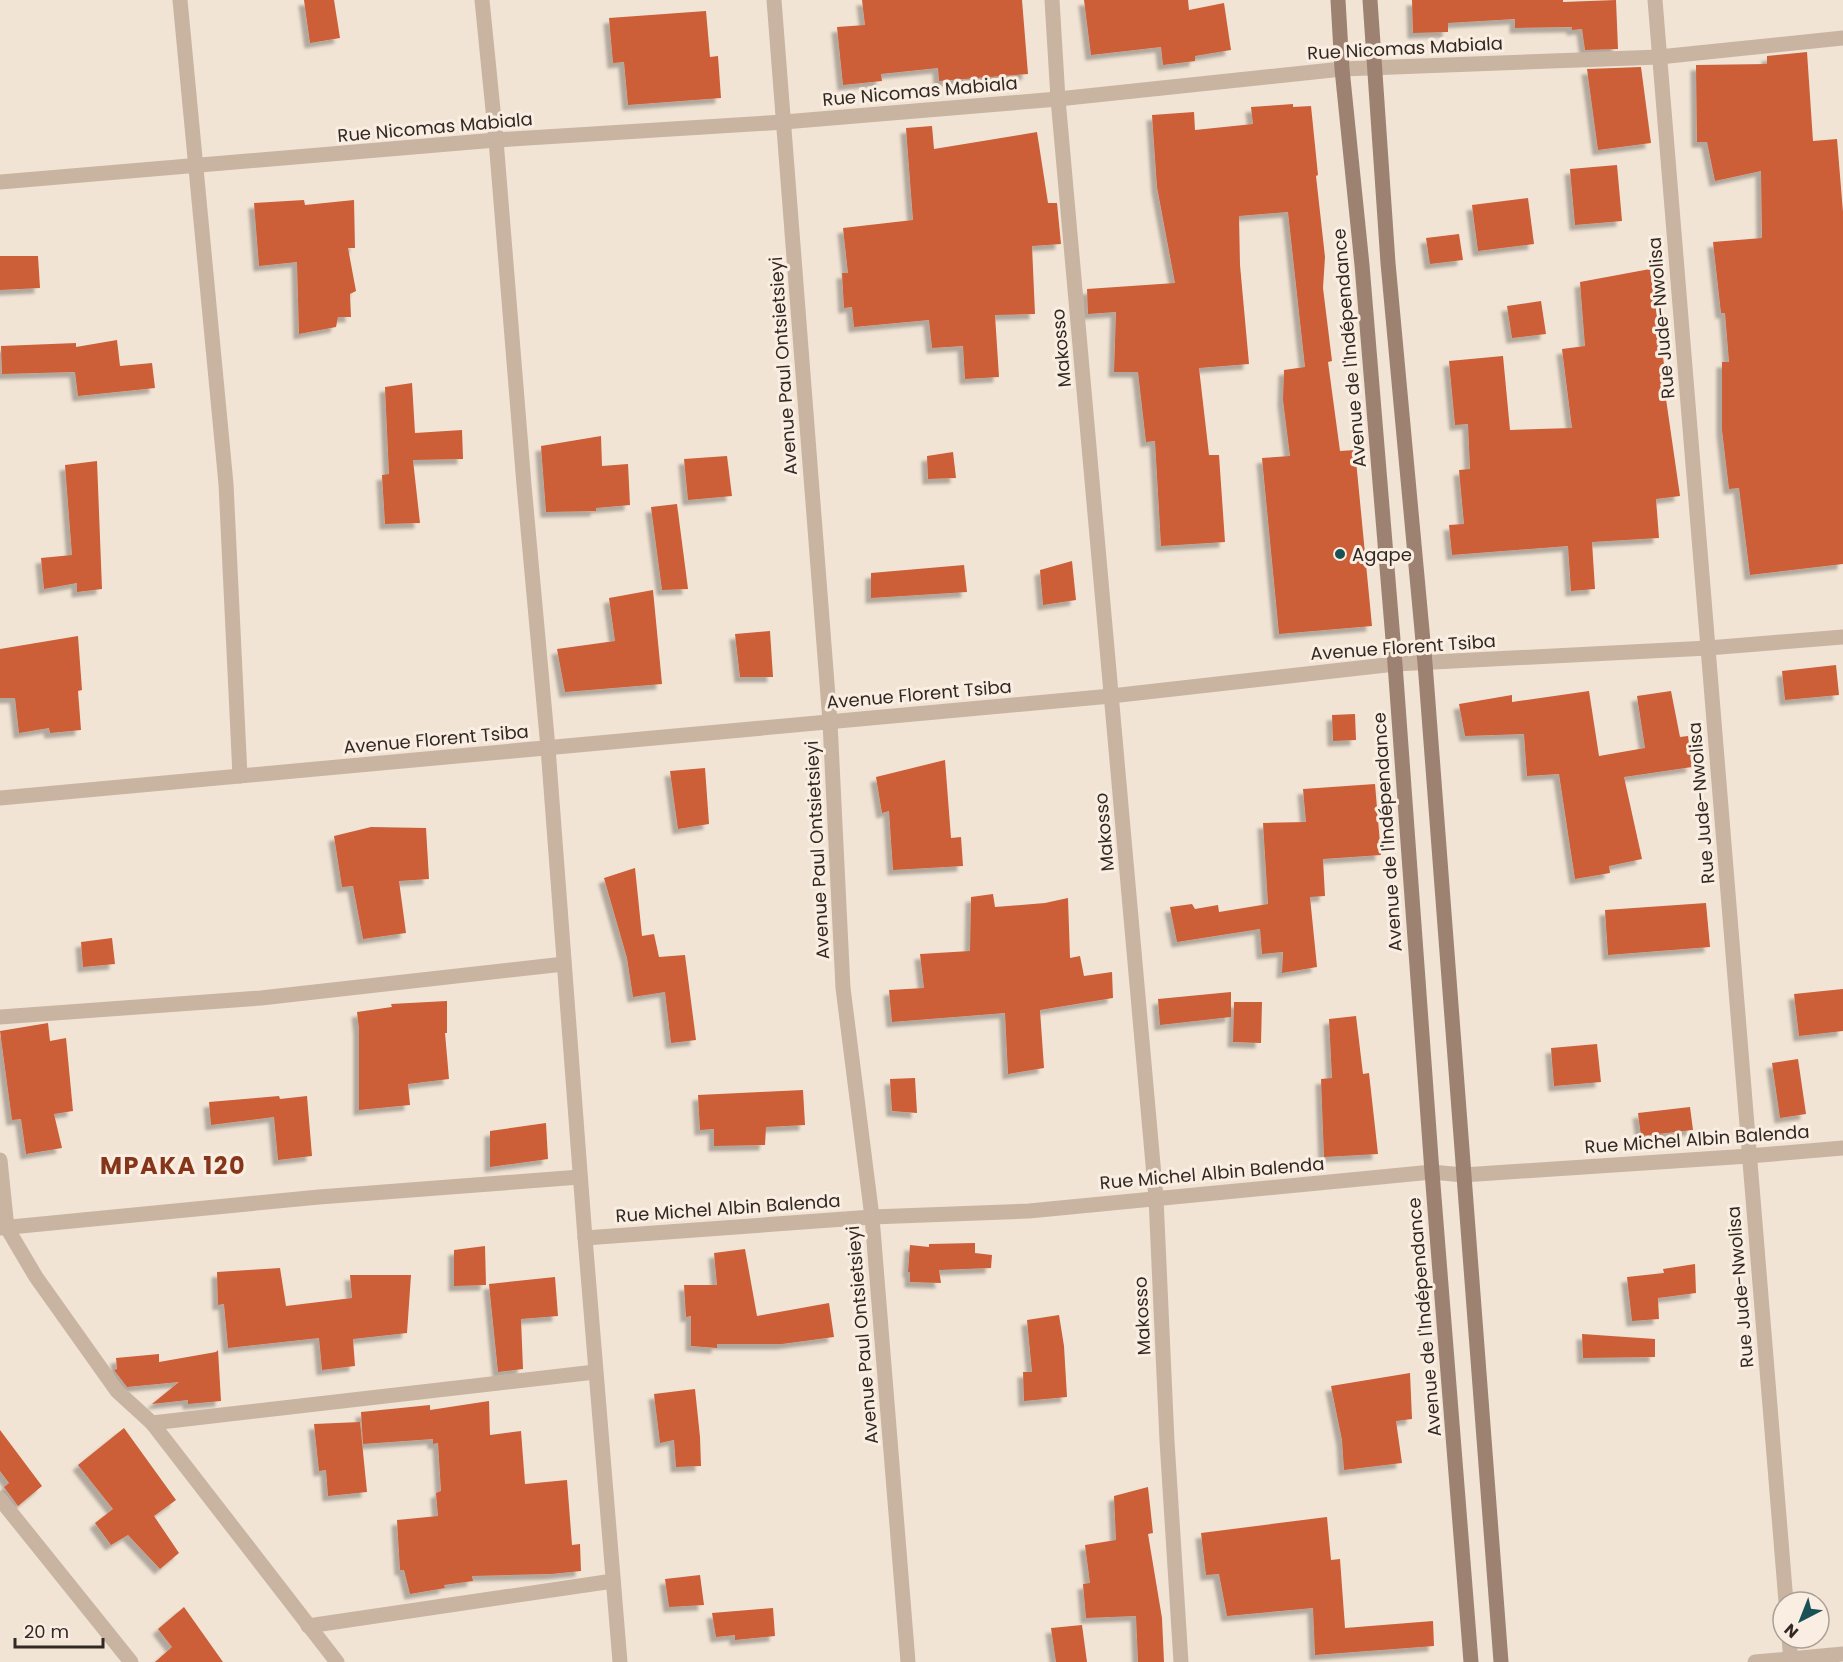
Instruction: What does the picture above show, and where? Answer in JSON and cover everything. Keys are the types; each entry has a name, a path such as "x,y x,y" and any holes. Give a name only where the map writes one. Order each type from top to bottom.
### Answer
{"street":[{"path":"180,0 226,484 240,776"},
{"path":"482,0 548,748 620,1662"},
{"name":"Avenue Paul Ontsietsieyi","path":"774,0 830,722 843,988 872,1217 908,1662"},
{"name":"Makosso","path":"1052,0 1058,99 1156,1198 1167,1441 1181,1662"},
{"name":"Avenue de l'Indépendance","path":"1338,0 1342,69 1362,265 1395,664 1431,1172 1471,1662"},
{"path":"1370,0 1388,263 1425,663 1501,1662"},
{"name":"Rue Jude-Nwolisa","path":"1655,0 1785,1590"},
{"name":"Rue Nicomas Mabiala","path":"0,182 496,140 784,122 1058,99 1342,69 1659,57 1843,38"},
{"name":"Avenue Florent Tsiba","path":"0,798 1111,696 1395,664 1708,648 1843,637"},
{"path":"0,1017 261,998 564,964"},
{"name":"Rue Michel Albin Balenda","path":"585,1239 872,1217 1029,1211 1431,1172 1463,1175 1843,1148"},
{"path":"0,1160 4,1228 36,1277 117,1391 152,1423 337,1662"},
{"path":"4,1228 319,1197 580,1177"},
{"path":"152,1423 596,1372"},
{"path":"0,1499 131,1662"},
{"path":"308,1626 613,1581"},
{"path":"1755,1662 1843,1654"}],"building":[{"path":"304,0 334,0 340,38 310,43"},
{"path":"862,0 1022,0 1028,74 939,81 938,68 881,74 882,81 843,85 837,27 865,25"},
{"path":"1084,0 1188,0 1189,10 1224,3 1231,50 1195,56 1195,61 1163,65 1161,47 1091,55"},
{"path":"1412,0 1563,0 1563,2 1616,0 1618,49 1585,50 1582,29 1572,30 1572,27 1515,28 1515,19 1448,23 1448,32 1413,33"},
{"path":"706,11 710,57 718,56 721,98 628,105 624,62 613,63 609,18"},
{"path":"1807,52 1813,141 1837,139 1843,212 1843,564 1750,575 1739,488 1729,489 1722,430 1722,362 1729,362 1725,313 1721,313 1713,242 1762,238 1761,171 1715,181 1707,142 1697,142 1696,65 1767,64 1767,56"},
{"path":"1641,67 1651,143 1598,150 1587,69"},
{"path":"1293,104 1293,107 1311,106 1325,257 1323,288 1332,361 1328,362 1340,451 1355,450 1372,626 1279,634 1262,458 1290,456 1283,400 1284,370 1305,367 1288,212 1239,216 1240,265 1249,364 1199,368 1209,455 1219,455 1225,542 1161,546 1155,441 1146,442 1138,372 1114,372 1116,312 1088,314 1087,289 1175,283 1157,187 1152,115 1194,112 1195,130 1253,124 1251,107"},
{"path":"932,126 934,149 1037,132 1048,203 1057,203 1061,244 1032,246 1035,314 995,315 999,377 965,379 963,346 932,348 929,320 854,327 852,307 844,308 842,273 848,273 843,228 913,220 906,128"},
{"path":"1617,165 1622,221 1575,225 1570,169"},
{"path":"1528,198 1534,244 1478,251 1472,205"},
{"path":"304,200 305,205 354,200 355,248 348,248 356,291 350,294 351,317 338,317 336,327 299,334 297,262 259,266 254,203"},
{"path":"1459,234 1463,260 1430,264 1426,238"},
{"path":"0,256 38,256 40,288 0,290"},
{"path":"1650,269 1668,391 1665,392 1680,496 1656,499 1659,538 1592,542 1595,589 1571,591 1568,546 1452,555 1449,525 1464,524 1459,470 1470,469 1468,424 1455,425 1449,361 1503,356 1510,430 1572,428 1562,349 1585,346 1580,282"},
{"path":"1541,301 1546,334 1512,338 1507,306"},
{"path":"117,340 120,366 152,363 155,388 78,396 75,372 2,374 1,346 76,343 76,347"},
{"path":"412,383 415,433 462,430 463,459 413,460 420,523 385,524 382,475 389,474 385,387"},
{"path":"601,436 602,466 628,464 630,505 596,508 596,511 546,512 541,446"},
{"path":"953,452 956,478 928,479 927,456"},
{"path":"727,456 732,496 688,500 684,459"},
{"path":"97,461 102,589 77,592 77,583 44,589 41,558 72,555 65,465"},
{"path":"677,504 688,589 662,590 651,507"},
{"path":"1072,561 1076,600 1043,605 1040,570"},
{"path":"964,565 967,592 871,598 871,573"},
{"path":"653,590 662,684 565,692 557,649 615,641 609,598"},
{"path":"770,631 773,677 740,677 735,634"},
{"path":"78,636 82,690 78,691 81,730 50,733 49,728 19,733 15,698 0,698 0,649"},
{"path":"1836,665 1839,695 1785,700 1782,671"},
{"path":"1589,691 1599,756 1645,748 1637,696 1671,691 1680,737 1688,736 1692,767 1624,777 1642,859 1609,866 1610,873 1575,879 1559,774 1527,776 1524,734 1465,736 1459,704 1512,695 1512,702"},
{"path":"1355,714 1356,740 1333,741 1332,715"},
{"path":"945,760 951,838 961,837 963,866 893,870 889,811 882,813 876,777"},
{"path":"705,768 709,824 678,829 670,771"},
{"path":"1375,784 1381,855 1323,859 1325,896 1310,897 1317,967 1282,973 1283,952 1262,954 1260,929 1177,942 1170,907 1192,904 1195,909 1218,905 1219,912 1268,904 1263,823 1306,822 1303,789"},
{"path":"371,827 426,828 429,879 399,881 406,933 363,939 353,886 342,887 334,836"},
{"path":"635,868 642,936 654,934 659,957 685,955 696,1040 671,1043 665,992 633,997 627,958 604,878"},
{"path":"993,894 995,907 1045,903 1068,898 1070,958 1080,956 1084,976 1112,972 1113,998 1040,1010 1044,1068 1008,1074 1005,1013 892,1022 889,990 924,988 920,954 970,951 971,897"},
{"path":"1706,903 1710,947 1608,955 1605,910"},
{"path":"112,938 115,964 83,967 81,942"},
{"path":"1843,989 1843,1031 1799,1036 1794,994"},
{"path":"1231,992 1231,1017 1160,1025 1158,999"},
{"path":"447,1001 447,1033 445,1033 449,1079 408,1084 410,1105 359,1110 357,1012 392,1007 391,1004"},
{"path":"1234,1002 1262,1002 1261,1043 1233,1042"},
{"path":"1356,1016 1363,1074 1369,1073 1378,1154 1324,1157 1321,1079 1332,1078 1329,1019"},
{"path":"48,1023 50,1041 66,1038 73,1111 54,1114 62,1148 26,1154 21,1119 12,1120 0,1031"},
{"path":"1597,1044 1601,1082 1554,1086 1551,1048"},
{"path":"1798,1059 1806,1114 1780,1118 1772,1063"},
{"path":"915,1078 917,1113 892,1111 890,1079"},
{"path":"803,1090 805,1125 766,1127 765,1145 714,1146 714,1129 700,1130 698,1095"},
{"path":"279,1096 280,1099 307,1096 312,1156 278,1160 274,1117 211,1125 209,1102"},
{"path":"1690,1107 1693,1130 1641,1136 1638,1113"},
{"path":"546,1123 548,1159 490,1167 490,1131"},
{"path":"975,1243 975,1253 992,1255 991,1268 939,1270 941,1283 910,1282 910,1272 908,1272 910,1245 929,1247 929,1244"},
{"path":"485,1246 486,1285 454,1286 454,1250"},
{"path":"745,1249 757,1316 829,1303 834,1337 782,1344 717,1344 717,1348 691,1346 691,1316 686,1317 684,1285 717,1285 714,1253"},
{"path":"1695,1264 1696,1293 1658,1298 1659,1319 1632,1321 1627,1277 1664,1273 1663,1269"},
{"path":"280,1268 286,1306 352,1298 350,1275 411,1275 407,1333 353,1339 355,1366 322,1370 319,1338 228,1348 224,1304 218,1305 217,1272"},
{"path":"555,1277 558,1316 521,1319 523,1369 498,1372 489,1284"},
{"path":"1059,1315 1064,1346 1067,1397 1024,1401 1023,1372 1032,1372 1027,1320"},
{"path":"1582,1334 1655,1339 1655,1357 1583,1358"},
{"path":"218,1350 221,1401 188,1404 188,1400 152,1404 179,1382 127,1387 114,1370 117,1369 116,1358 159,1354 159,1362"},
{"path":"1410,1373 1412,1419 1396,1421 1402,1463 1344,1470 1342,1440 1331,1386"},
{"path":"695,1389 701,1466 676,1467 674,1440 660,1443 654,1394"},
{"path":"489,1401 490,1435 521,1431 525,1484 567,1480 572,1545 580,1544 581,1571 472,1576 473,1581 444,1585 445,1588 410,1594 404,1570 400,1570 397,1520 438,1516 436,1493 441,1491 438,1443 433,1444 433,1439 363,1444 361,1412 430,1405 430,1410"},
{"path":"360,1422 367,1492 328,1496 326,1470 319,1471 314,1424"},
{"path":"124,1428 176,1500 154,1516 179,1553 160,1569 128,1535 111,1545 95,1523 113,1509 78,1465"},
{"path":"0,1430 42,1486 18,1506 4,1487 9,1483 0,1471"},
{"path":"1148,1487 1153,1533 1148,1534 1162,1618 1164,1662 1138,1662 1136,1616 1086,1618 1083,1584 1090,1583 1085,1545 1116,1540 1114,1496"},
{"path":"1327,1517 1331,1560 1340,1559 1345,1628 1433,1621 1434,1646 1315,1655 1313,1608 1227,1616 1219,1574 1206,1575 1201,1533"},
{"path":"700,1575 704,1605 669,1607 665,1579"},
{"path":"184,1607 223,1662 155,1662 172,1647 158,1629"},
{"path":"773,1608 775,1636 735,1640 735,1635 716,1637 712,1613"},
{"path":"1082,1625 1087,1662 1056,1662 1051,1628"}],"place":[{"name":"Agape","path":"1340,554"}],"district":[{"name":"MPAKA 120","path":"173,1165"}]}
